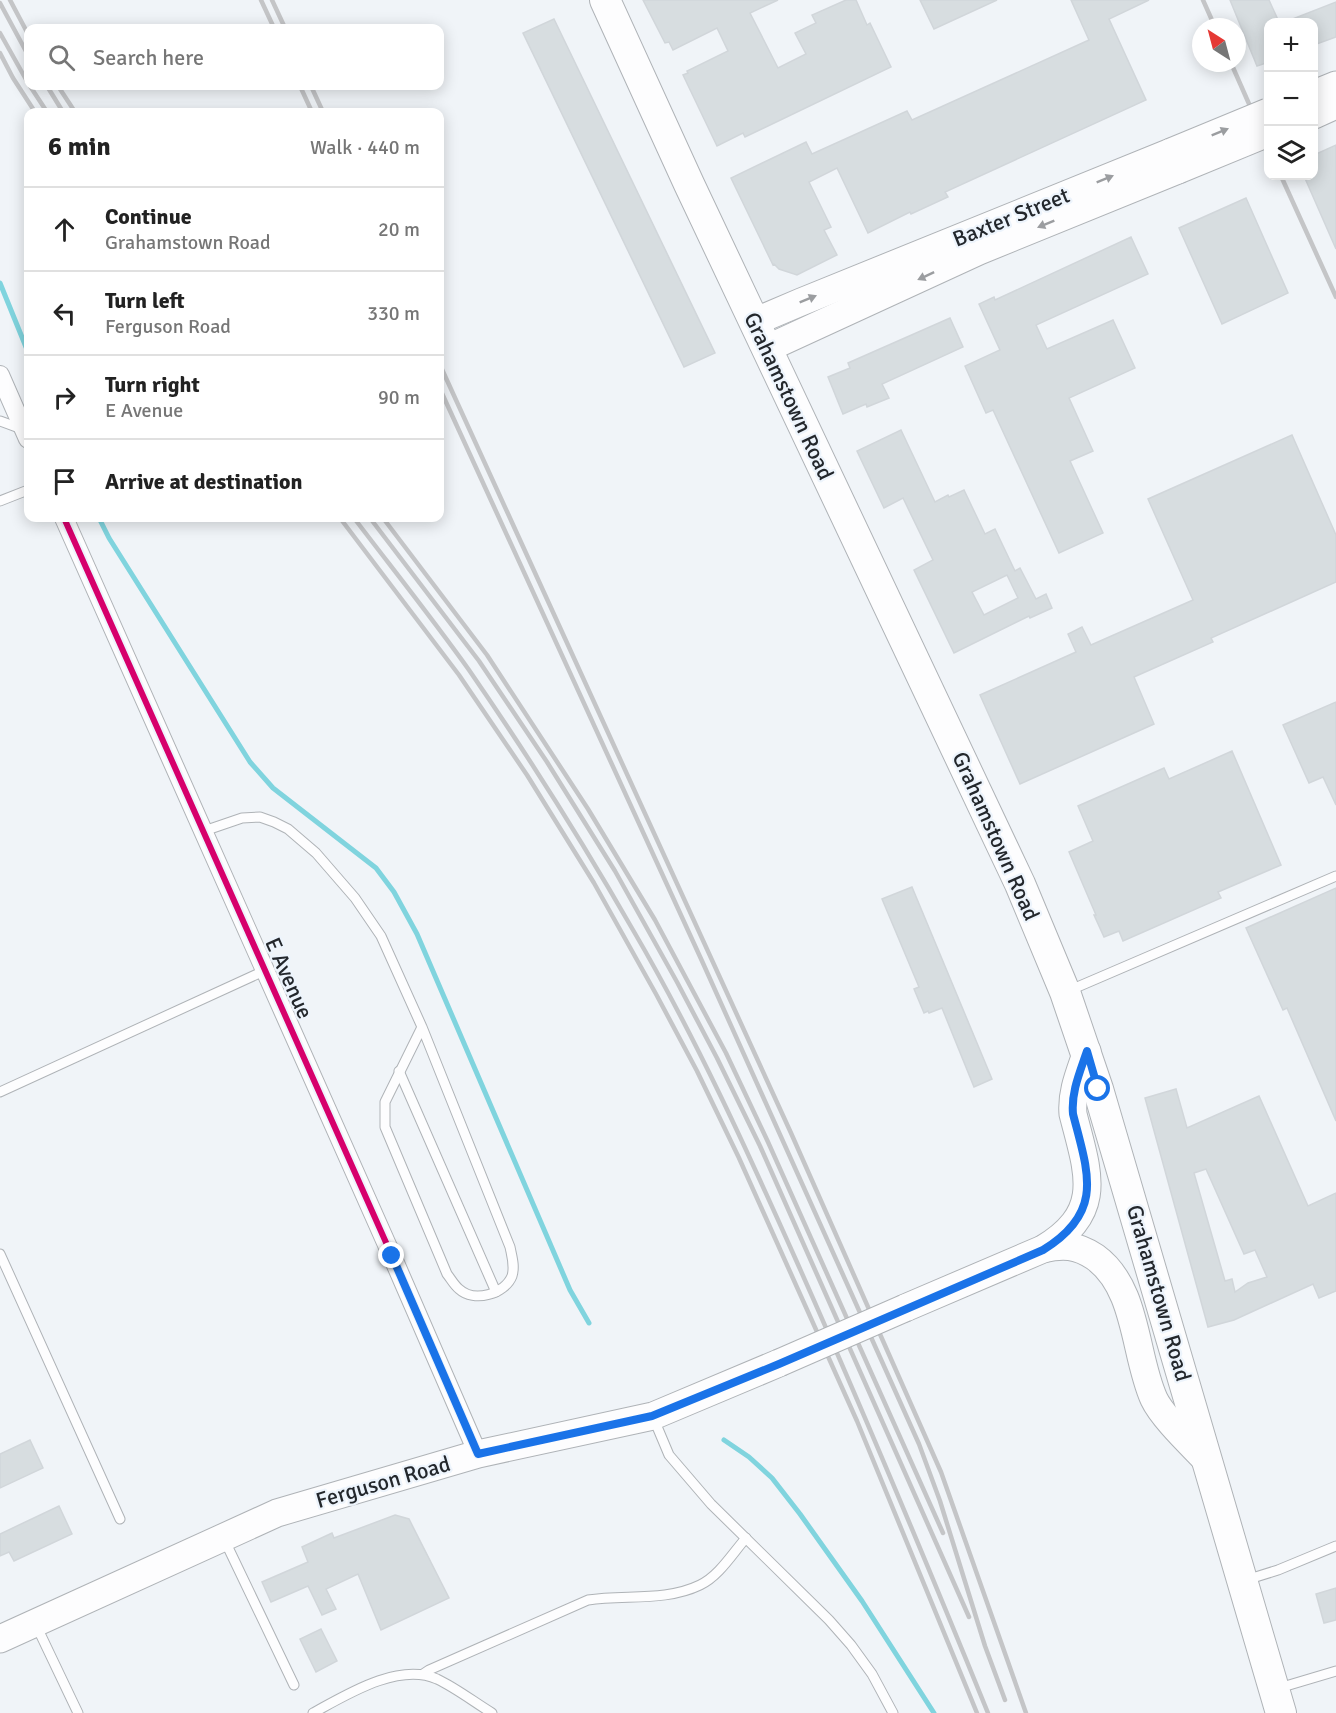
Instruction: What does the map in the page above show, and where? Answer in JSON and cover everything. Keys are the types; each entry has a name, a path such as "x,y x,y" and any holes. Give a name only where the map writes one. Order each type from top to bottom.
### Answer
{"main road":[{"name":"Grahamstown Road","path":"605,0 766,349 1020,884 1065,992 1087,1051 1277,1701"},
{"path":"1318,92 1336,85"},
{"path":"1318,113 1336,105"},
{"name":"Baxter Street","path":"766,349 1174,161 1264,115"},
{"name":"Baxter Street","path":"754,322 801,302 1174,161 1264,134"},
{"name":"Ferguson Road","path":"1043,1250 1069,1230 1077,1220 1087,1198 1088,1175 1072,1103 1087,1051"},
{"name":"Ferguson Road","path":"0,1639 277,1513 478,1454 652,1416 1059,1245 1071,1246 1092,1255 1111,1270 1124,1295 1150,1389 1157,1405 1208,1462"}],"street":[{"path":"0,375 24,429"},
{"name":"E Avenue","path":"66,522 266,970 478,1454"}],"lane":[{"path":"0,421 24,433"},
{"path":"0,501 24,492"},
{"path":"204,831 242,818 260,817 288,829 316,852 355,898 381,936 422,1027 510,1247 513,1273 509,1282 496,1292 474,1296 460,1290 447,1274 385,1127 385,1102 422,1027"},
{"path":"1065,992 1336,876"},
{"path":"0,1092 266,970"},
{"path":"399,1071 496,1292"},
{"path":"0,1254 120,1519"},
{"path":"652,1416 669,1455 711,1504 829,1620 851,1645 872,1674 894,1713"},
{"path":"223,1537 294,1685"},
{"path":"423,1674 588,1600 644,1597 680,1591 701,1584 719,1570 746,1538"},
{"path":"1242,1581 1278,1570 1336,1546"},
{"path":"35,1623 78,1713"},
{"path":"1277,1701 1336,1671"},
{"path":"313,1713 358,1689 406,1674 423,1674 438,1679 492,1713"}],"building":[{"path":"643,0 778,0 750,13 778,68 806,54 795,33 816,23 812,15 846,0 856,0 867,25 870,23 891,67 745,137 743,133 717,146 683,75 728,51 717,28 673,50 669,42 665,43"},
{"path":"920,0 997,0 934,29"},
{"path":"1071,0 1149,0 1109,19 1146,100 945,192 948,197 911,214 910,212 868,233 837,168 809,182 831,227 824,230 837,255 797,275 773,265 731,178 806,142 812,154 907,111 912,120 1089,40"},
{"path":"1230,0 1269,0 1277,18 1264,18 1264,64 1257,66 1246,39 1246,18 1237,18"},
{"path":"1336,2 1336,37 1318,44 1318,18 1295,18"},
{"path":"554,19 715,353 684,367 523,33"},
{"path":"1336,145 1336,249 1306,180 1318,180 1318,153"},
{"path":"1246,198 1288,293 1222,324 1179,228"},
{"path":"1131,237 1148,274 1036,325 1047,349 1113,320 1135,368 1069,398 1093,451 1070,461 1103,533 1059,553 993,410 986,413 965,366 1000,350 979,304 994,297 995,300"},
{"path":"950,318 963,347 882,384 889,398 867,407 866,404 843,414 828,377 850,368 848,363"},
{"path":"901,430 935,502 964,490 985,534 995,529 1015,571 1020,568 1036,599 1046,594 1052,608 1030,618 1029,616 954,653 914,570 933,560 903,498 884,508 857,451","holes":["1007,575 1018,598 984,615 972,592"]},
{"path":"1292,435 1336,535 1336,582 1211,638 1213,642 1134,677 1154,724 1020,784 980,695 1076,652 1068,634 1082,627 1091,645 1193,600 1148,499"},
{"path":"1336,702 1336,805 1323,777 1309,783 1283,725"},
{"path":"1232,751 1281,865 1218,892 1221,898 1123,941 1119,931 1104,937 1069,852 1093,841 1078,806 1164,768 1169,779"},
{"path":"912,887 992,1079 974,1087 942,1008 924,1013 914,989 919,987 882,899"},
{"path":"1336,888 1336,1121 1287,1008 1283,1010 1246,928"},
{"path":"1176,1089 1187,1128 1259,1096 1308,1206 1336,1193 1336,1291 1319,1298 1313,1284 1234,1320 1208,1327 1145,1098","holes":["1206,1169 1244,1254 1255,1250 1267,1277 1248,1283 1235,1292 1232,1279 1225,1281 1194,1173"]},
{"path":"30,1440 43,1468 0,1488 0,1454"},
{"path":"59,1506 72,1534 14,1561 9,1552 0,1556 0,1534"},
{"path":"395,1515 409,1519 449,1598 381,1630 358,1574 326,1589 336,1609 322,1615 308,1586 271,1602 262,1582 308,1562 302,1547 332,1533 334,1538"},
{"path":"1336,1588 1336,1620 1324,1623 1316,1594"},
{"path":"321,1629 337,1661 316,1672 300,1639"}],"waterway":[{"path":"0,283 24,342"},
{"path":"101,522 250,762 273,788 376,868 394,892 417,934 570,1290 589,1323"},
{"path":"724,1440 749,1457 772,1478 800,1514 862,1601 934,1713"}],"railway":[{"path":"10,0 24,26"},
{"path":"261,0 272,24"},
{"path":"272,0 283,24"},
{"path":"1203,0 1211,18"},
{"path":"0,3 24,48"},
{"path":"0,33 24,76"},
{"path":"0,53 32,108"},
{"path":"1235,72 1264,138"},
{"path":"33,90 44,108"},
{"path":"49,90 61,108"},
{"path":"61,90 72,108"},
{"path":"302,90 310,108"},
{"path":"313,90 321,108"},
{"path":"1283,180 1336,297"},
{"path":"444,374 791,1133 941,1472 1026,1713"},
{"path":"444,398 702,961 919,1444 1005,1700"},
{"path":"343,522 459,675 527,775 594,883 697,1071 739,1158 857,1421 977,1713"},
{"path":"357,522 469,670 512,734 594,864 678,1011 739,1134 821,1316 988,1713"},
{"path":"373,522 479,661 547,762 615,871 677,982 760,1146 969,1617"},
{"path":"386,522 487,655 588,809 655,920 726,1053 768,1142 943,1533"}],"cycle path":[{"path":"66,522 478,1454"}],"route":[{"path":"392,1256 478,1454 652,1416 1043,1250 1057,1241 1077,1220 1087,1198 1086,1162 1072,1103 1087,1051 1098,1089"}]}
